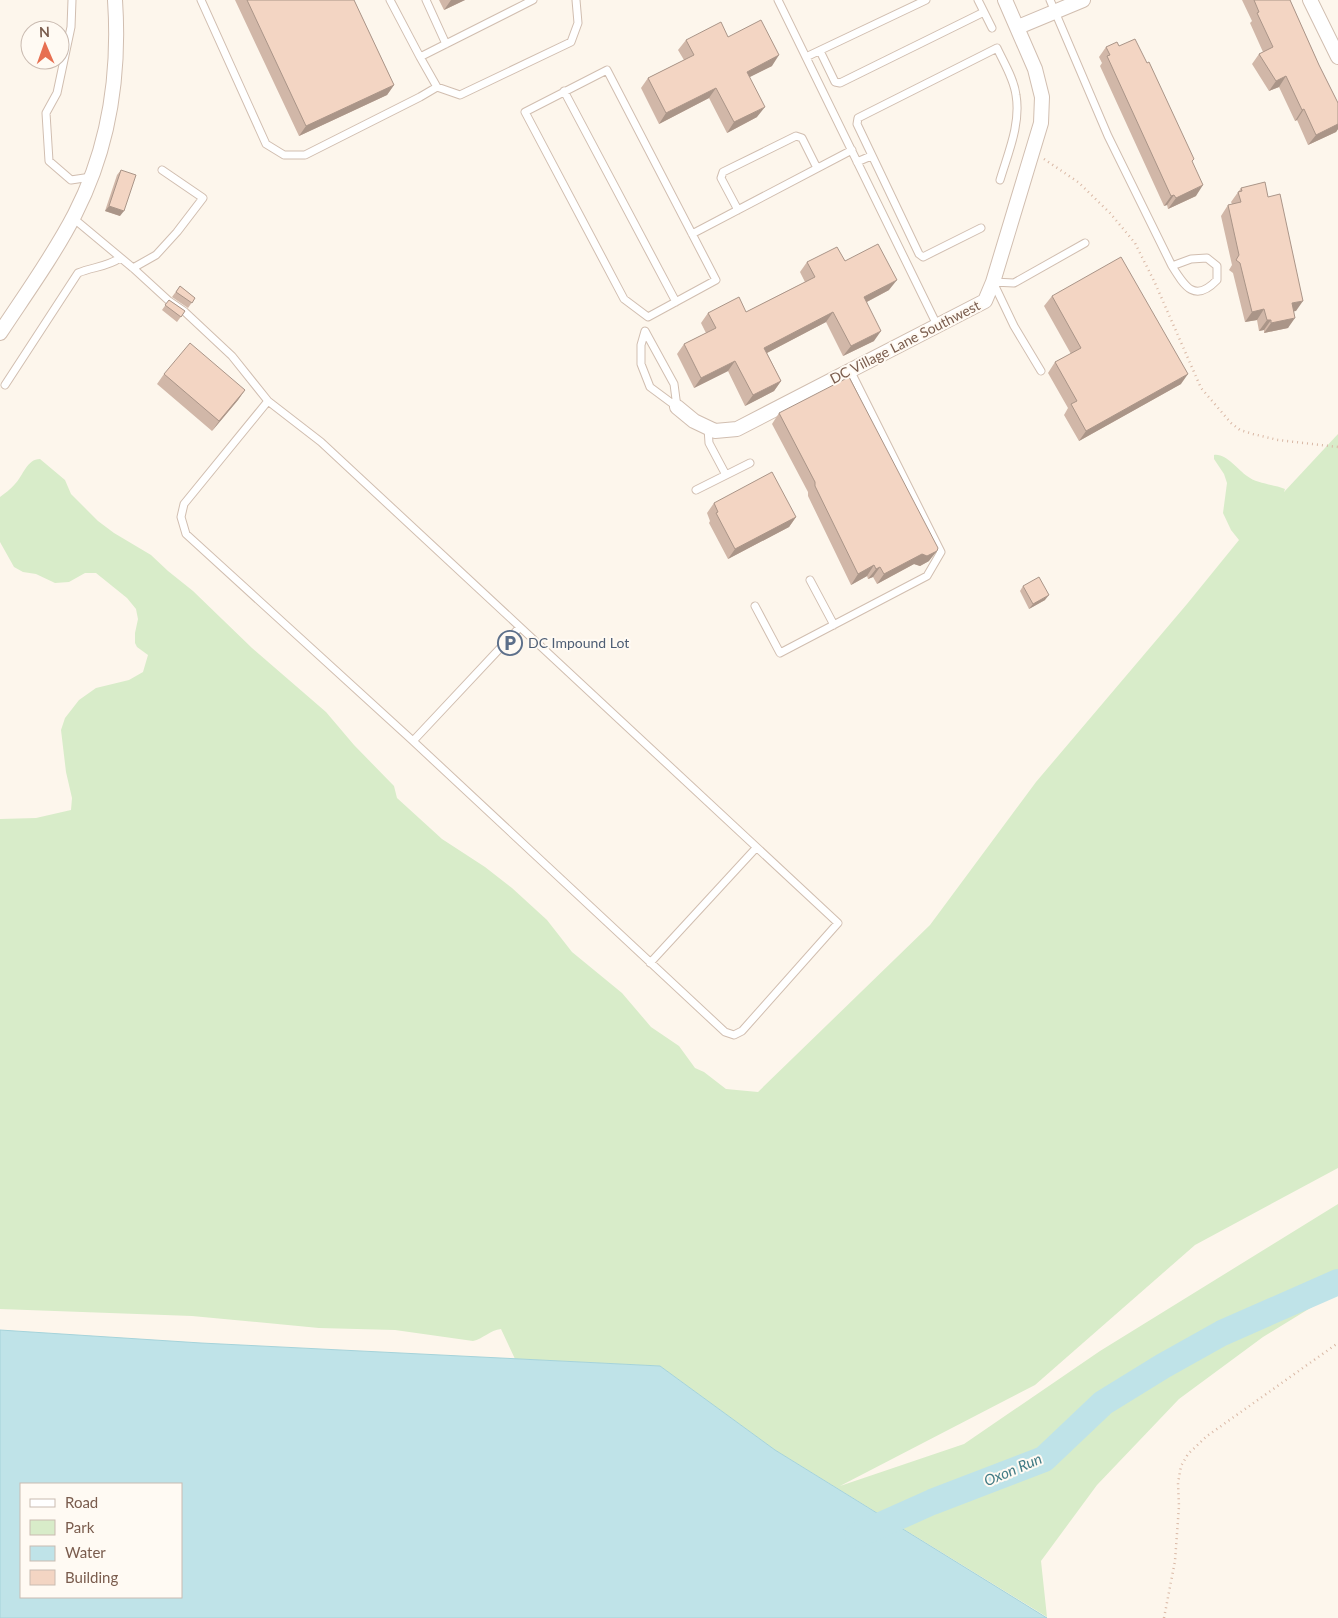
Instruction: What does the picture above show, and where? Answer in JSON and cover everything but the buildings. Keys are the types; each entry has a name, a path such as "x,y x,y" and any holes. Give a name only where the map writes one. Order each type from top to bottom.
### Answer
{"street":[{"path":"0,333 73,218 91,177 104,135 113,89 116,49 114,0"},
{"name":"DC Village Lane Southwest","path":"676,407 694,421 715,431 737,429 985,301 993,282 1041,123 1042,97 1035,69 1018,27 1004,0"},
{"path":"1018,27 1053,6 1083,0"},
{"path":"1310,0 1338,57"}],"lane":[{"path":"72,0 71,27 57,93 46,113 49,161 71,180 91,177"},
{"path":"201,0 266,144 284,156 306,155 437,87"},
{"path":"390,0 437,87 460,95 570,42 578,23 576,0"},
{"path":"426,0 446,44"},
{"path":"420,57 533,0"},
{"path":"778,0 937,325"},
{"path":"806,58 926,0"},
{"path":"978,0 992,28"},
{"path":"1053,6 1108,136 1172,266 1185,286 1197,291 1208,289 1217,280 1216,266 1206,258 1191,259 1172,266"},
{"path":"820,51 835,82 840,83 984,12"},
{"path":"981,228 923,257 919,254 871,156 857,124 858,118 998,48 1017,97 1017,122 1000,180"},
{"path":"648,318 624,299 525,112 607,70 716,280 648,318 641,345 641,364 650,387 676,407"},
{"path":"564,91 676,302"},
{"path":"738,210 721,178 723,172 796,136 802,138 818,168"},
{"path":"692,234 852,150"},
{"path":"858,162 871,156"},
{"path":"133,268 156,255 177,232 203,198 162,170"},
{"path":"73,218 133,268 232,356 268,401 321,442 838,924 742,1031 734,1035 725,1032 413,741 186,534 182,517 184,504 268,401"},
{"path":"1041,372 1014,326 993,282 1014,282 1085,243"},
{"path":"5,385 78,273 114,262 120,258"},
{"path":"645,331 674,384 676,407"},
{"path":"755,606 780,652 927,576 941,552 850,370"},
{"path":"708,428 709,443 726,475"},
{"path":"696,490 750,463"},
{"path":"810,580 834,625"},
{"path":"413,741 520,627"},
{"path":"650,963 756,848"}],"path":[{"path":"1033,153 1078,182 1110,213 1134,243 1156,283 1202,388 1230,424 1240,430 1278,440 1338,448"},
{"path":"1164,1618 1176,1561 1179,1506 1178,1483 1181,1466 1188,1454 1223,1424 1338,1343"}],"green space":[{"path":"1338,434 1338,1168 1195,1245 1035,1385 840,1486 964,1444 1100,1351 1338,1204 1338,1291 1263,1337 1179,1399 1097,1485 1041,1561 1047,1617 775,1450 660,1366 515,1359 501,1329 473,1341 395,1330 319,1328 192,1316 0,1309 0,819 36,818 71,810 72,798 66,772 61,730 65,718 79,700 96,688 129,680 143,672 148,655 137,647 135,643 138,619 136,609 127,598 96,573 85,573 69,582 55,583 14,567 0,542 0,497 18,481 32,462 40,459 65,480 71,494 98,521 151,555 193,591 252,648 326,712 354,745 394,786 397,798 442,839 485,867 512,888 547,920 572,952 622,993 651,1027 679,1046 695,1068 704,1072 726,1089 758,1092 930,925 1036,782 1239,540 1231,530 1223,513 1227,483 1224,474 1214,459 1214,455 1227,459 1251,479 1285,489 1284,492"}],"water":[{"path":"0,1330 201,1343 660,1366 775,1450 1047,1618 0,1618"}],"waterway":[{"name":"Oxon Run","path":"858,1535 932,1502 1044,1459 1103,1403 1163,1366 1222,1333 1338,1282"}],"place":[{"name":"DC Impound Lot","path":"510,643"}]}
